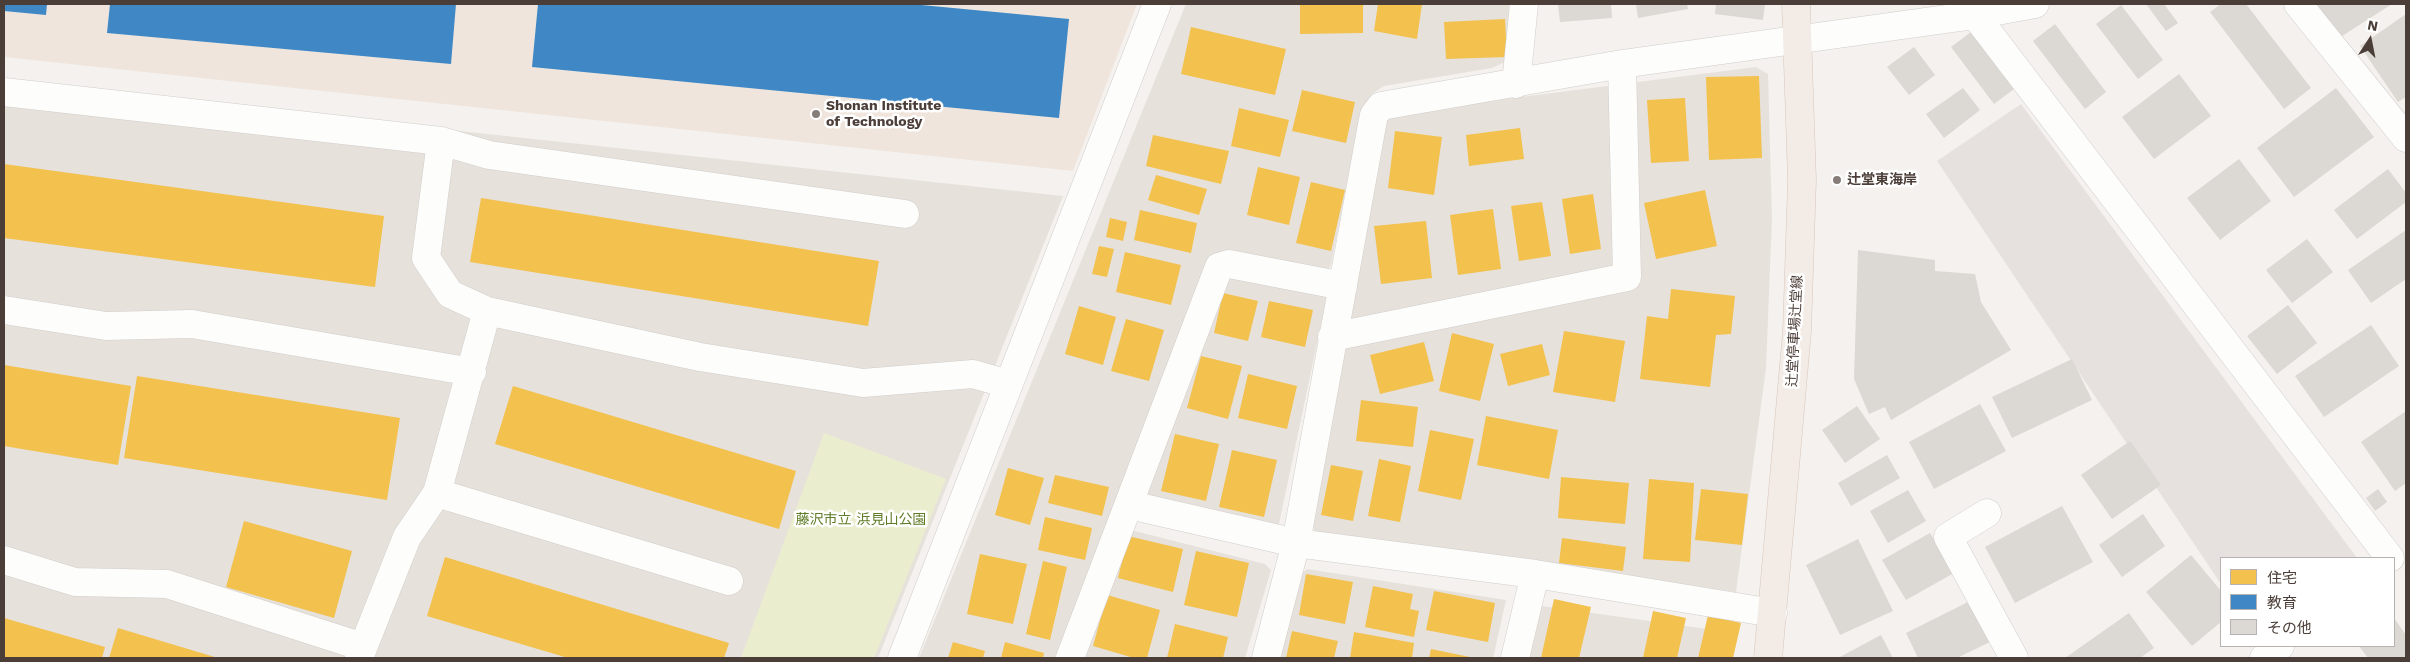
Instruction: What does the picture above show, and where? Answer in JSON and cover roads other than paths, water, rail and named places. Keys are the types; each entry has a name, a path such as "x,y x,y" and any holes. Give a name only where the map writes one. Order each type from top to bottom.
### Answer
{"main road":[{"name":"辻堂停車場辻堂線","path":"1768,658 1797,331 1802,180 1796,4"}],"street":[{"path":"902,658 1157,4"},
{"path":"1516,84 1524,4"},
{"path":"1266,658 1296,543 1332,337 1374,115 1381,106 1516,84 1622,64 1975,15 2035,4"},
{"path":"2298,4 2406,138"},
{"path":"1975,15 2389,557"},
{"path":"1332,337 1627,277 1622,64"},
{"path":"4,92 441,141 489,155 905,214"},
{"path":"441,141 426,258 450,294 487,311 700,357 863,383 973,374 1008,384"},
{"path":"1070,658 1130,505 1219,267 1229,264 1343,286"},
{"path":"4,310 106,326 192,324 472,372"},
{"path":"4,560 75,582 167,584 361,652 407,537 437,493 472,372 487,311"},
{"path":"437,493 730,581"},
{"path":"1130,505 1296,543 1535,574 1773,613"},
{"path":"1987,513 1948,537 2014,658"},
{"path":"2395,560 2406,551"},
{"path":"1515,658 1535,574"},
{"path":"2264,658 2279,647"}],"place":[{"name":"Shonan Institute of Technology","path":"816,114"},
{"name":"辻堂東海岸","path":"1837,180"}],"park label":[{"name":"藤沢市立 浜見山公園","path":"861,520"}]}
